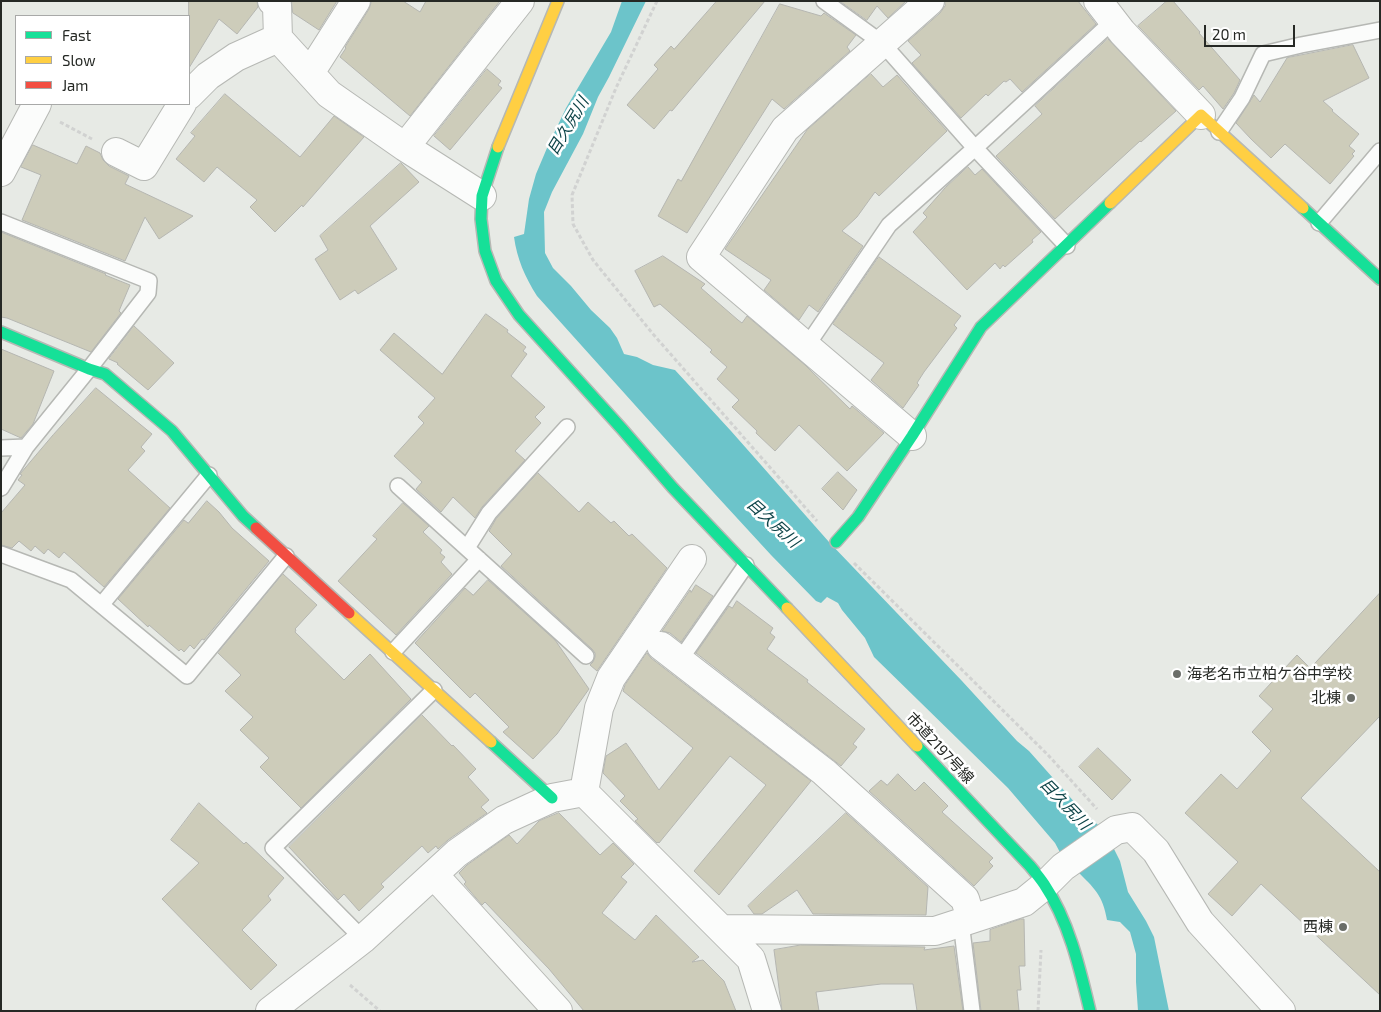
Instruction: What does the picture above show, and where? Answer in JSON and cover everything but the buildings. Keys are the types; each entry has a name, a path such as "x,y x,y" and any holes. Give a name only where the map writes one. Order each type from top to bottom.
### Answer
{"street":[{"path":"272,1 277,5 278,38 329,94 482,196"},
{"path":"310,73 356,1"},
{"path":"405,146 520,1"},
{"name":"市道2197号線","path":"558,1 494,158 482,196 481,219 485,251 496,280 519,315 673,488 1030,866 1054,876 1064,921 1080,969 1090,1011"},
{"path":"912,436 701,257 785,129 930,1"},
{"path":"1106,11 1122,32 1210,123 1380,280"},
{"path":"190,94 208,76 236,57 278,38"},
{"path":"1,172 36,105"},
{"path":"116,152 144,166 181,105"},
{"path":"836,542 858,517 981,327 1067,246 1210,123"},
{"path":"1,332 105,374 172,431 243,516 552,798"},
{"path":"584,792 599,708 612,678 692,559"},
{"path":"670,653 824,772 965,899 966,921"},
{"path":"270,1011 363,940 457,853 504,820 552,798 584,792"},
{"path":"584,792 751,959 767,1011"},
{"path":"722,929 936,931 1024,902 1054,876 1112,833 1132,828 1156,850 1200,922 1281,1011"},
{"path":"434,875 558,1011"}],"lane":[{"path":"824,1 882,43 975,148 1067,246"},
{"path":"806,347 889,225 975,148 1106,11"},
{"path":"1210,123 1242,98 1263,54 1380,30"},
{"path":"1319,223 1380,151"},
{"path":"1,222 149,281 148,293 26,447 1,488"},
{"path":"467,548 489,513 567,427"},
{"path":"1,448 26,447"},
{"path":"102,604 209,475"},
{"path":"398,486 586,656"},
{"path":"1,554 71,580 187,676 286,556"},
{"path":"393,652 480,559"},
{"path":"670,653 746,565"},
{"path":"363,940 273,848 434,690"},
{"path":"966,921 972,1011"}],"path":[{"path":"658,1 616,88 572,195 573,224 593,260 653,334 836,542 1048,755 1112,833"},
{"path":"1038,1011 1042,944"},
{"path":"328,966 380,1011"}],"water":[{"name":"目久尻川","path":"622,1 646,1 598,97 583,134 552,192 544,212 545,253 553,268 610,328 624,354 637,357 653,365 675,370 829,542 1017,741 1029,751 1085,814 1103,829 1063,858 1055,843 1008,788 874,657 865,638 838,603 827,597 821,603 816,601 771,555 537,296 529,282 519,260 514,237 524,234 529,199 536,174 566,108 611,32"},
{"path":"1112,845 1120,861 1128,892 1154,937 1169,1011 1138,1011 1136,954 1130,932 1120,922 1107,920 1103,904 1097,892 1077,871"}],"traffic: fast":[{"path":"498,147 482,196 481,219 485,251 496,281 519,315 673,488 787,608"},
{"path":"836,542 858,517 981,327 1110,203"},
{"path":"1303,208 1380,279"},
{"path":"1,332 105,374 172,431 243,516 256,528"},
{"path":"491,742 552,798"},
{"path":"917,746 1030,866 1044,884 1053,898 1067,929 1078,962 1090,1011"}],"traffic: slow":[{"path":"498,147 558,1"},
{"path":"1110,203 1201,115 1303,208"},
{"path":"787,608 917,746"},
{"path":"349,613 491,742"}],"traffic: jam":[{"path":"256,528 349,613"}],"place":[{"name":"海老名市立柏ケ谷中学校","path":"1177,674"},
{"name":"北棟","path":"1351,698"},
{"name":"西棟","path":"1343,927"}]}
